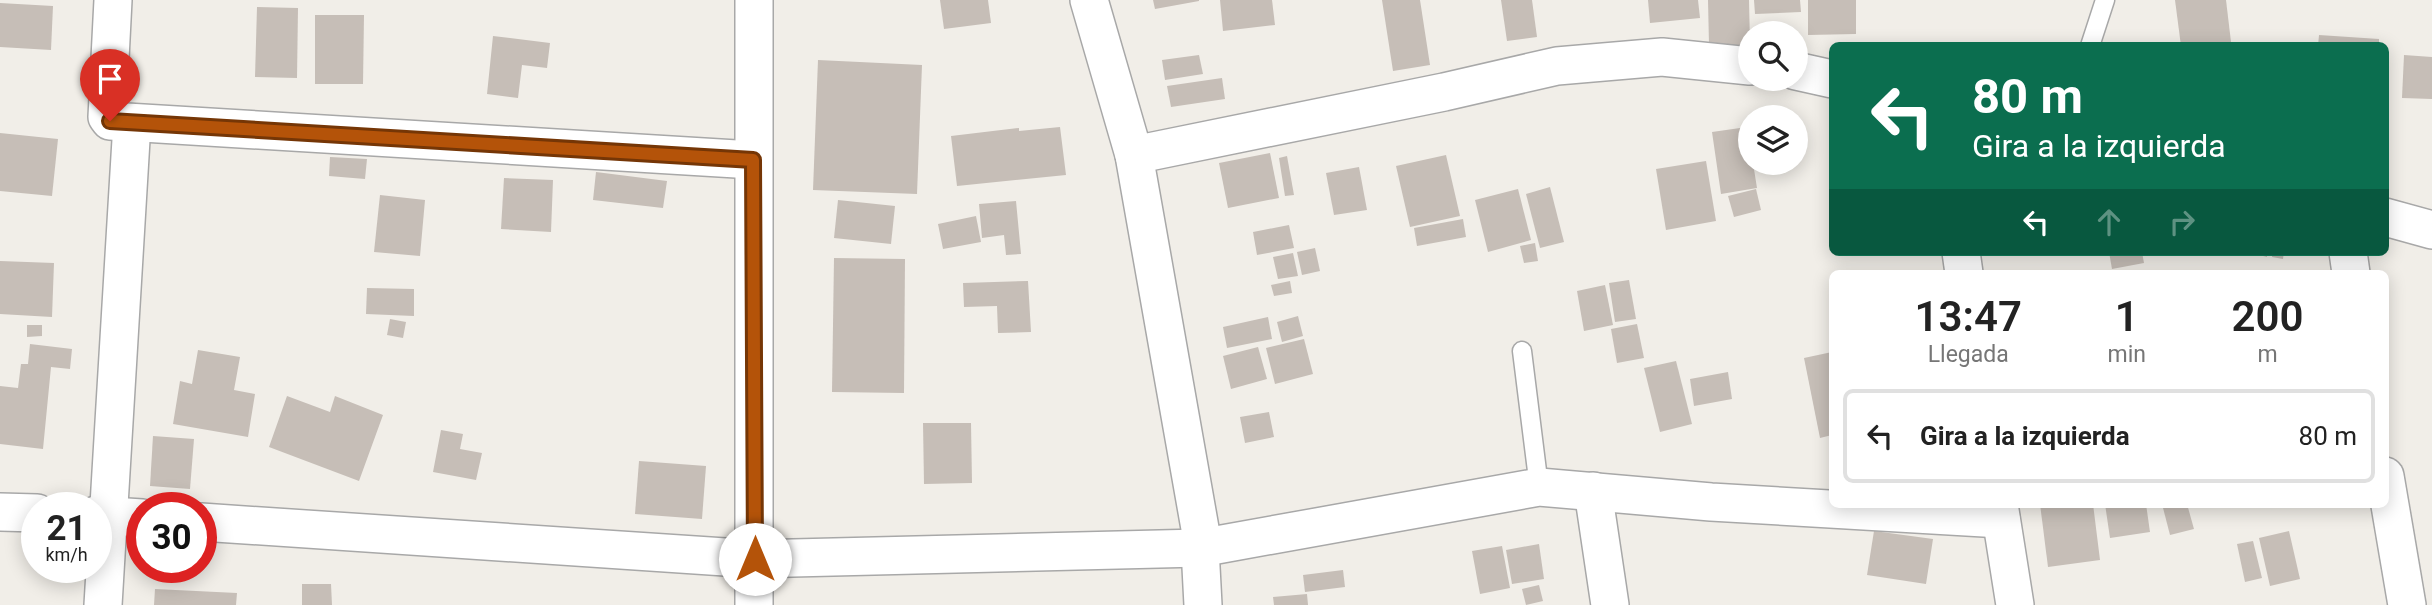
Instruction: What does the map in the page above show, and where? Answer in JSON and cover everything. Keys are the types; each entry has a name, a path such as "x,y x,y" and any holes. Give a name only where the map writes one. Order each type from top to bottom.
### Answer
{"street":[{"path":"113,0 107,117 110,121 753,160"},
{"path":"754,0 754,605"},
{"path":"1089,0 1134,155 1199,520 1203,605"},
{"path":"1134,155 1444,92 1557,66 1662,57 1738,65"},
{"path":"1808,74 1829,78"},
{"path":"103,605 116,517 132,123"},
{"path":"2389,218 2432,230"},
{"path":"217,523 755,559 1200,548 1539,487 1711,502 1829,506"},
{"path":"1593,491 1610,605"},
{"path":"2389,499 2407,605"},
{"path":"1904,508 2000,511 2015,605"},
{"path":"0,512 21,513"}],"lane":[{"path":"2091,42 2105,0"},
{"path":"1522,351 1539,487"}],"building":[{"path":"940,0 988,0 991,23 944,29"},
{"path":"1153,0 1199,0 1199,1 1155,9"},
{"path":"1220,0 1272,0 1275,25 1223,31"},
{"path":"1382,0 1420,0 1430,65 1393,71"},
{"path":"1501,0 1532,0 1537,37 1507,41"},
{"path":"1648,0 1698,0 1700,18 1650,23"},
{"path":"1708,0 1749,0 1749,21 1738,21 1738,45 1709,45"},
{"path":"1754,0 1800,0 1801,12 1755,14"},
{"path":"1808,0 1856,0 1856,34 1808,35"},
{"path":"2175,0 2226,0 2231,42 2180,42"},
{"path":"0,3 53,6 51,50 0,47"},
{"path":"257,7 298,8 297,78 255,77"},
{"path":"315,15 364,15 363,84 315,84"},
{"path":"2319,35 2379,39 2379,42 2318,42"},
{"path":"493,36 550,43 547,68 522,65 518,98 487,94"},
{"path":"1199,55 1203,74 1165,80 1162,60"},
{"path":"2404,55 2432,57 2432,99 2402,98"},
{"path":"818,60 922,65 917,194 813,190"},
{"path":"1222,78 1225,99 1171,107 1167,86"},
{"path":"1060,127 1066,175 957,186 951,136 1019,128 1019,131"},
{"path":"1738,128 1738,175 1755,175 1757,188 1721,194 1712,132"},
{"path":"0,133 58,139 52,196 0,191"},
{"path":"1270,153 1279,198 1228,208 1219,163"},
{"path":"1446,155 1460,216 1410,227 1396,166"},
{"path":"1287,156 1294,195 1285,196 1279,158"},
{"path":"330,157 367,159 365,179 329,176"},
{"path":"1706,161 1716,221 1666,230 1656,169"},
{"path":"1359,167 1367,210 1334,215 1326,173"},
{"path":"596,172 667,181 663,208 593,200"},
{"path":"504,178 553,180 551,232 501,229"},
{"path":"1550,187 1564,242 1540,248 1526,194"},
{"path":"1518,189 1531,240 1488,252 1475,200"},
{"path":"1756,189 1761,210 1734,217 1728,196"},
{"path":"380,195 425,200 420,256 374,252"},
{"path":"838,200 895,206 891,244 834,238"},
{"path":"1016,201 1021,254 1006,255 1004,235 982,238 979,204"},
{"path":"976,216 981,242 943,249 938,224"},
{"path":"1463,219 1466,237 1417,246 1414,228"},
{"path":"1289,225 1294,248 1257,255 1253,232"},
{"path":"1535,243 1538,261 1524,263 1520,246"},
{"path":"1315,248 1320,271 1302,275 1297,252"},
{"path":"1293,253 1298,276 1278,279 1273,257"},
{"path":"2110,256 2143,256 2144,263 2112,269"},
{"path":"834,258 905,259 904,393 832,392"},
{"path":"0,261 54,263 52,317 0,314"},
{"path":"1629,280 1636,319 1615,322 1609,283"},
{"path":"1028,281 1031,332 998,333 997,306 964,307 963,283"},
{"path":"1290,281 1292,293 1274,296 1271,285"},
{"path":"1605,285 1613,325 1584,331 1577,291"},
{"path":"367,288 414,289 414,316 366,314"},
{"path":"1298,316 1303,336 1282,342 1277,322"},
{"path":"1268,317 1272,339 1227,348 1223,327"},
{"path":"390,319 406,322 403,338 387,335"},
{"path":"1637,324 1644,358 1617,363 1611,329"},
{"path":"27,325 42,325 42,336 27,337"},
{"path":"1304,339 1313,374 1275,384 1266,348"},
{"path":"30,344 72,349 70,369 51,367 43,449 0,444 0,386 18,388 21,364 28,364"},
{"path":"1258,347 1267,379 1231,389 1223,356"},
{"path":"198,350 240,357 234,390 255,394 248,437 173,424 180,381 192,384"},
{"path":"1829,353 1829,436 1820,438 1804,358"},
{"path":"1676,361 1692,424 1660,432 1644,368"},
{"path":"1728,372 1732,399 1694,406 1690,379"},
{"path":"287,396 330,412 335,396 383,415 359,481 269,447"},
{"path":"1269,412 1274,437 1245,443 1240,417"},
{"path":"923,423 971,423 972,483 924,484"},
{"path":"441,430 463,434 460,449 482,453 476,480 433,472"},
{"path":"153,436 194,439 190,489 150,486"},
{"path":"639,461 706,466 702,519 635,514"},
{"path":"2041,508 2094,508 2100,560 2048,567"},
{"path":"2106,508 2147,508 2150,532 2110,538"},
{"path":"2163,508 2188,508 2194,529 2170,535"},
{"path":"1874,531 1933,539 1926,584 1867,575"},
{"path":"2289,531 2300,579 2270,586 2259,538"},
{"path":"2253,541 2262,578 2245,582 2237,544"},
{"path":"1539,544 1544,579 1512,584 1506,550"},
{"path":"1502,546 1510,588 1480,594 1472,551"},
{"path":"1343,570 1345,587 1305,592 1303,575"},
{"path":"302,584 331,584 332,605 302,605"},
{"path":"1539,585 1543,601 1526,605 1522,589"},
{"path":"155,589 237,593 236,605 154,605"},
{"path":"1307,594 1308,605 1274,605 1273,597"}],"route":[{"path":"110,121 753,160 755,559"}]}
